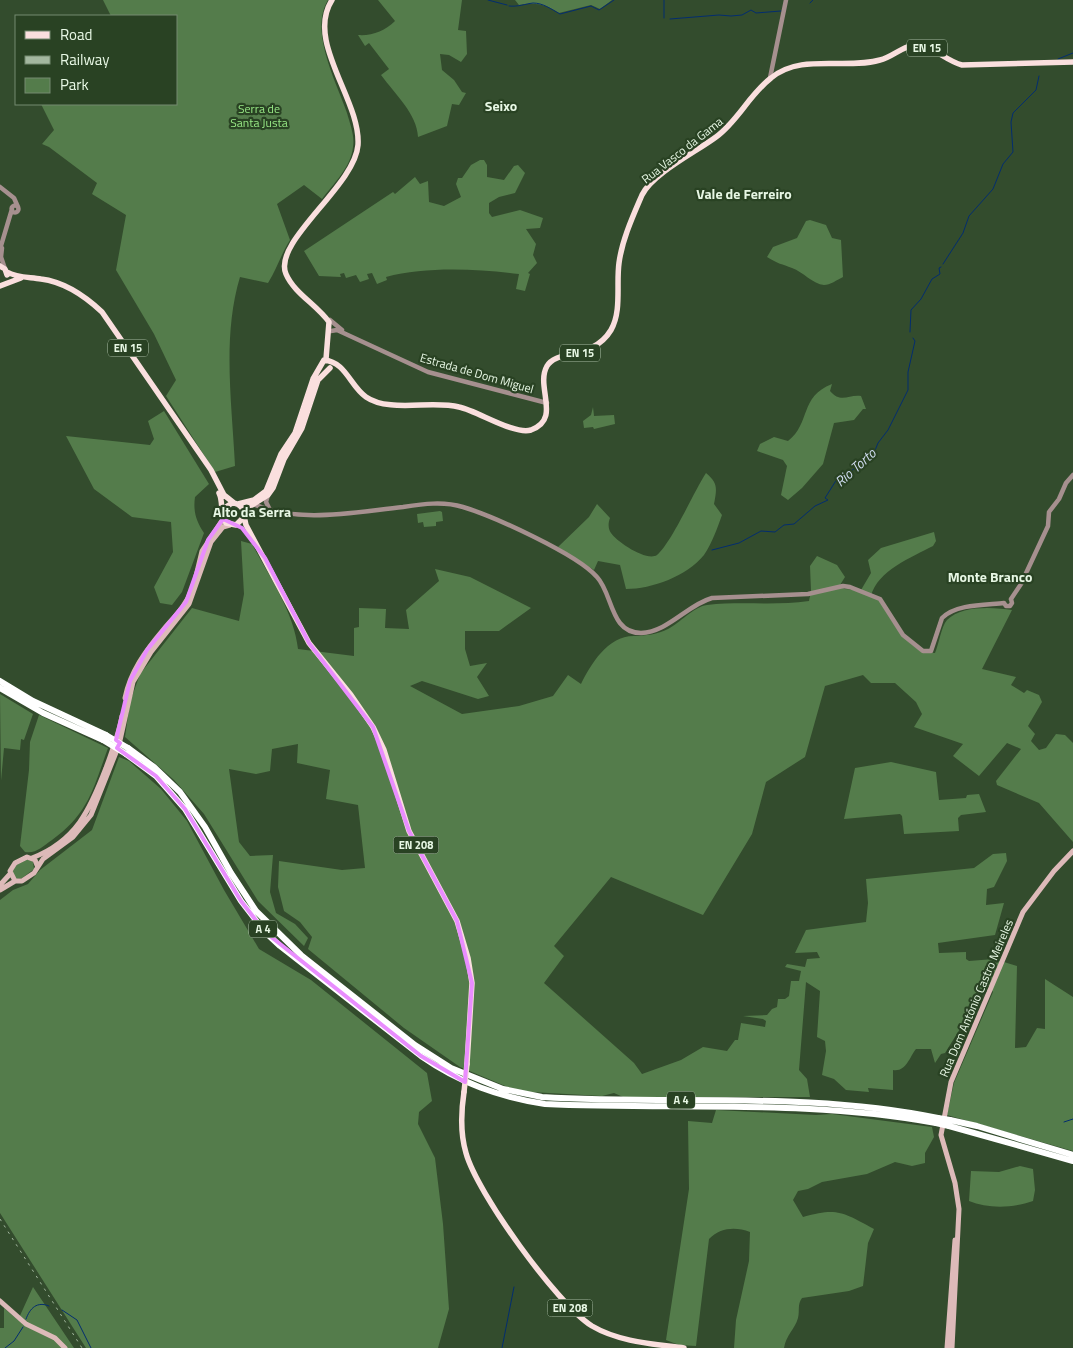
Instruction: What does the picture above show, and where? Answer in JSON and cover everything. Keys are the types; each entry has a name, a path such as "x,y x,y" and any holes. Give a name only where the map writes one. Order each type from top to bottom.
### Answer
{"highway":[{"name":"A 4","path":"0,681 105,738 164,776 193,809 241,889 270,927 301,955 415,1045 460,1073 503,1090 542,1096 826,1103 888,1109 949,1123 1073,1161"},
{"name":"A 4","path":"0,688 35,709 105,738"},
{"name":"A 4","path":"949,1123 985,1128 1073,1155"}],"main road":[{"name":"Estrada de Dom Miguel","path":"328,364 329,322 290,282 284,270 284,260 293,243 348,173 356,155 358,135 325,36 324,14 332,0"},
{"name":"EN 15","path":"782,71 801,64 854,64 880,60 916,45 925,47 953,63 962,65 1073,62"},
{"name":"Rua Vasco da Gama","path":"547,404 543,379 551,362 590,349 600,343 612,328 617,312 621,252 646,188 728,128 770,78 782,71"},
{"name":"EN 15","path":"4,269 25,277 50,280 69,288 84,296 102,312 206,464 224,495 236,503"},
{"path":"1,285 4,269"},
{"name":"EN 15","path":"1,285 25,277"},
{"name":"Estrada de Dom Miguel","path":"317,309 330,320"},
{"path":"0,890 15,880 22,881 30,876 37,865 73,837 91,815 119,745 130,690 142,665 190,604 211,542 223,528 240,522 244,514 268,495 289,450 302,428 318,380 328,364 330,320"},
{"path":"256,503 268,487 281,454 295,433 313,379 320,365 328,364 341,367 362,394 375,402 456,406 478,412 518,430 530,430 543,422 546,416 547,404"},
{"name":"EN 15","path":"206,464 223,501 223,509"},
{"path":"236,503 244,514"},
{"path":"0,884 10,874 15,863 27,857 32,858 69,835 84,819 95,798 123,722 127,689 138,664 186,602 202,550 223,519 223,509 228,504 256,503"},
{"name":"EN 208","path":"244,514 254,541 309,643 356,701 373,727 384,750 409,831 446,899 463,938 472,984 462,1134 472,1169 499,1215 563,1300 578,1315 609,1334 641,1342 684,1348"},
{"path":"223,519 232,525"},
{"name":"EN 208","path":"232,525 242,528 254,541"},
{"name":"Rua Dom António Castro Meireles","path":"958,1227 959,1199 941,1136 951,1082 1023,912 1054,871 1073,851"},
{"path":"32,858 37,865"},
{"path":"10,874 15,880"},
{"path":"947,1348 951,1274 958,1227"},
{"path":"952,1348 958,1227"},
{"path":"0,1301 26,1324 54,1338 65,1348"}],"street":[{"path":"770,78 786,0"},
{"path":"773,65 782,71"},
{"path":"0,187 8,194 13,206 1,247 4,269"},
{"path":"13,206 18,207"},
{"name":"Estrada de Dom Miguel","path":"330,320 346,334"},
{"name":"Estrada de Dom Miguel","path":"331,331 334,329 346,334 428,372 547,404"},
{"path":"256,503 270,510 325,516 423,504 455,505 478,512 545,543 596,575 620,623 631,631 641,633 660,628 700,603 712,598 808,594 843,586 865,591 880,599 903,635 923,651 931,651 942,618 946,614 966,608 1004,603 1006,598 1011,599 1021,584 1048,526 1050,512 1059,499 1066,483 1073,476"},
{"path":"268,495 266,502 270,510"}],"highlighted area":[{"path":"223,519 242,528 265,558 309,643 373,727 409,831 457,921 472,983 465,1082 421,1056 265,932 241,901 185,809 156,776 117,748 120,743 116,740 130,681 147,650 186,602 208,540"}],"green space":[{"name":"Serra de Santa Justa","path":"103,0 328,0 323,12 321,26 323,41 326,56 352,130 352,154 341,174 322,199 304,185 277,204 290,240 268,283 240,277 234,300 230,347 235,466 215,472 166,396 176,380 154,334 116,270 126,215 92,194 97,183 49,147 42,144 54,130 42,105 178,105 178,15 110,15"},
{"path":"378,0 462,0 458,30 466,31 467,54 461,62 449,55 440,54 442,70 454,80 462,92 466,93 459,105 452,104 447,126 418,137 410,112 381,75 389,69 369,43 365,46 358,35 378,32 387,28 395,21"},
{"path":"515,0 612,0 600,9 591,5 559,13 540,4 519,5"},
{"path":"484,160 487,165 487,177 504,180 514,166 518,165 525,173 515,193 499,197 489,203 489,213 492,217 520,210 543,218 540,228 526,229 536,244 533,255 537,263 528,273 530,274 525,291 516,289 519,274 487,271 418,271 386,277 387,280 377,284 372,273 367,274 369,279 360,282 356,275 346,278 344,273 340,274 341,277 319,276 304,251 393,192 395,194 415,177 420,184 428,181 429,202 444,206 461,197 456,184 458,178 462,178 471,165"},
{"path":"810,220 826,225 832,238 841,240 843,277 829,284 820,284 796,270 767,257 773,247 797,238 806,221"},
{"path":"832,384 830,391 834,395 841,398 861,396 866,409 863,409 854,420 834,423 823,464 802,488 788,500 781,495 787,466 783,460 757,451 760,444 774,437 788,441 800,426 814,396"},
{"path":"593,407 594,416 614,415 615,424 594,429 593,427 584,428 583,421 591,415"},
{"path":"164,411 209,484 195,497 194,507 196,516 204,533 182,592 172,605 160,603 154,587 173,552 171,522 132,517 94,489 66,436 150,445 154,439 148,421"},
{"path":"706,473 715,483 714,504 722,515 712,541 704,555 679,575 647,587 626,589 620,565 598,561 594,570 558,547 589,517 597,504 610,518 609,530 614,537 646,556 657,555 676,529"},
{"path":"442,512 443,521 436,522 436,526 424,527 423,522 418,523 417,514"},
{"path":"934,532 936,541 933,546 888,572 880,579 871,596 878,599 901,634 908,641 925,651 935,653 945,623 953,615 978,608 1012,610 982,669 1016,677 1011,685 1024,693 1027,690 1039,695 1042,702 1028,726 1035,734 1031,741 1039,750 1046,748 1056,734 1065,735 1073,743 1073,842 1039,803 997,785 996,781 1021,749 1007,743 979,776 953,756 963,744 914,727 922,714 916,702 895,683 871,683 863,675 825,686 805,757 766,782 752,834 703,915 611,877 554,946 564,956 544,983 634,1063 642,1074 681,1060 703,1047 727,1051 735,1040 738,1040 741,1023 765,1027 766,1021 763,1019 743,1016 767,1015 772,1009 777,1007 778,999 785,999 789,996 791,981 799,981 801,971 785,967 787,964 805,967 807,959 820,958 817,952 795,953 806,930 866,922 868,903 866,879 974,868 993,854 1006,853 1007,861 994,887 987,889 986,905 1004,903 995,935 938,943 939,953 966,952 966,959 969,961 994,959 1017,966 1015,1048 1026,1047 1037,1028 1045,1029 1045,979 1073,997 1073,1151 947,1115 954,1083 993,992 989,986 986,987 945,1053 941,1054 935,1063 931,1049 916,1049 904,1067 893,1070 893,1090 868,1088 869,1092 846,1090 834,1079 822,1075 826,1051 825,1041 817,1037 820,991 806,982 799,1070 807,1079 810,1097 623,1097 614,1093 602,1096 531,1092 510,1088 460,1067 404,1028 308,949 312,937 300,922 284,911 278,887 279,861 342,870 365,868 358,805 326,799 330,770 297,763 298,744 272,749 270,771 256,774 229,769 239,842 250,856 273,855 270,892 276,913 295,924 308,938 304,946 258,901 204,814 174,780 125,737 130,702 140,674 192,608 239,621 244,594 241,541 252,544 273,582 292,621 298,649 354,656 354,628 359,627 359,608 386,609 385,628 409,629 406,610 439,581 435,569 470,577 531,608 499,631 465,631 465,649 470,666 487,663 477,677 489,696 478,699 422,681 410,686 462,714 519,706 553,696 568,675 581,684 595,660 609,645 625,637 664,631 702,606 809,601 811,591 810,566 817,556 837,565 845,577 840,585 844,589 861,590 871,573 868,560 881,548"},
{"path":"0,694 33,714 24,740 21,739 20,750 4,748 1,781"},
{"path":"39,715 108,748 93,788 82,810 64,830 42,847 33,852 25,852 20,846 29,770 30,742"},
{"path":"119,757 129,761 161,789 187,821 224,890 259,949 311,980 427,1073 432,1101 419,1112 418,1124 435,1158 443,1224 449,1309 438,1348 86,1348 0,1213 0,900 13,890 28,884 40,870 92,830"},
{"path":"891,762 936,772 939,800 966,798 967,795 979,794 986,812 961,815 958,818 959,831 904,834 902,816 900,814 844,819 855,768"},
{"path":"27,859 33,862 34,869 22,878 16,879 12,872 16,865"},
{"path":"716,1110 816,1115 832,1114 932,1127 934,1137 925,1153 925,1163 912,1166 895,1162 867,1174 822,1182 808,1189 798,1191 793,1200 803,1217 825,1212 840,1213 874,1229 868,1243 863,1286 849,1291 802,1298 797,1322 784,1348 734,1348 736,1320 749,1261 750,1232 739,1229 718,1232 709,1239 696,1346 679,1345 666,1340 689,1189 688,1121 712,1123"},
{"path":"1020,1166 1033,1169 1035,1190 1033,1201 1001,1207 976,1204 969,1201 971,1171 999,1172"},
{"path":"33,1287 74,1348 0,1348 0,1328 4,1328 4,1308 18,1320"}],"waterway":[{"path":"488,0 507,5"},
{"path":"509,6 537,3 560,14 591,6 599,10 614,0"},
{"path":"664,0 664,18"},
{"path":"810,3 813,0"},
{"path":"670,19 742,15 751,10 756,13 781,11"},
{"name":"Rio Torto","path":"1058,59 1073,53"},
{"name":"Rio Torto","path":"943,264 963,233 969,216 993,189 1003,164 1013,152 1011,122 1013,113 1036,90 1039,76"},
{"name":"Rio Torto","path":"910,332 911,310 921,299 932,279 940,274 939,268 941,267"},
{"name":"Rio Torto","path":"712,550 739,543 761,531 775,532 784,525 794,524 815,506 828,500 825,498 837,479 846,475 874,453 908,390 908,372 915,341 913,338"},
{"path":"1064,1122 1073,1119"},
{"path":"502,1348 514,1287"},
{"path":"26,1319 34,1306 41,1304 49,1306"},
{"path":"62,1310 77,1320 91,1348"},
{"path":"5,1348 14,1341 23,1327"}],"railway":[{"path":"0,1219 82,1348"}],"district":[{"name":"Seixo","path":"501,105"},
{"name":"Vale de Ferreiro","path":"744,193"},
{"name":"Alto da Serra","path":"252,511"},
{"name":"Monte Branco","path":"990,576"}]}
